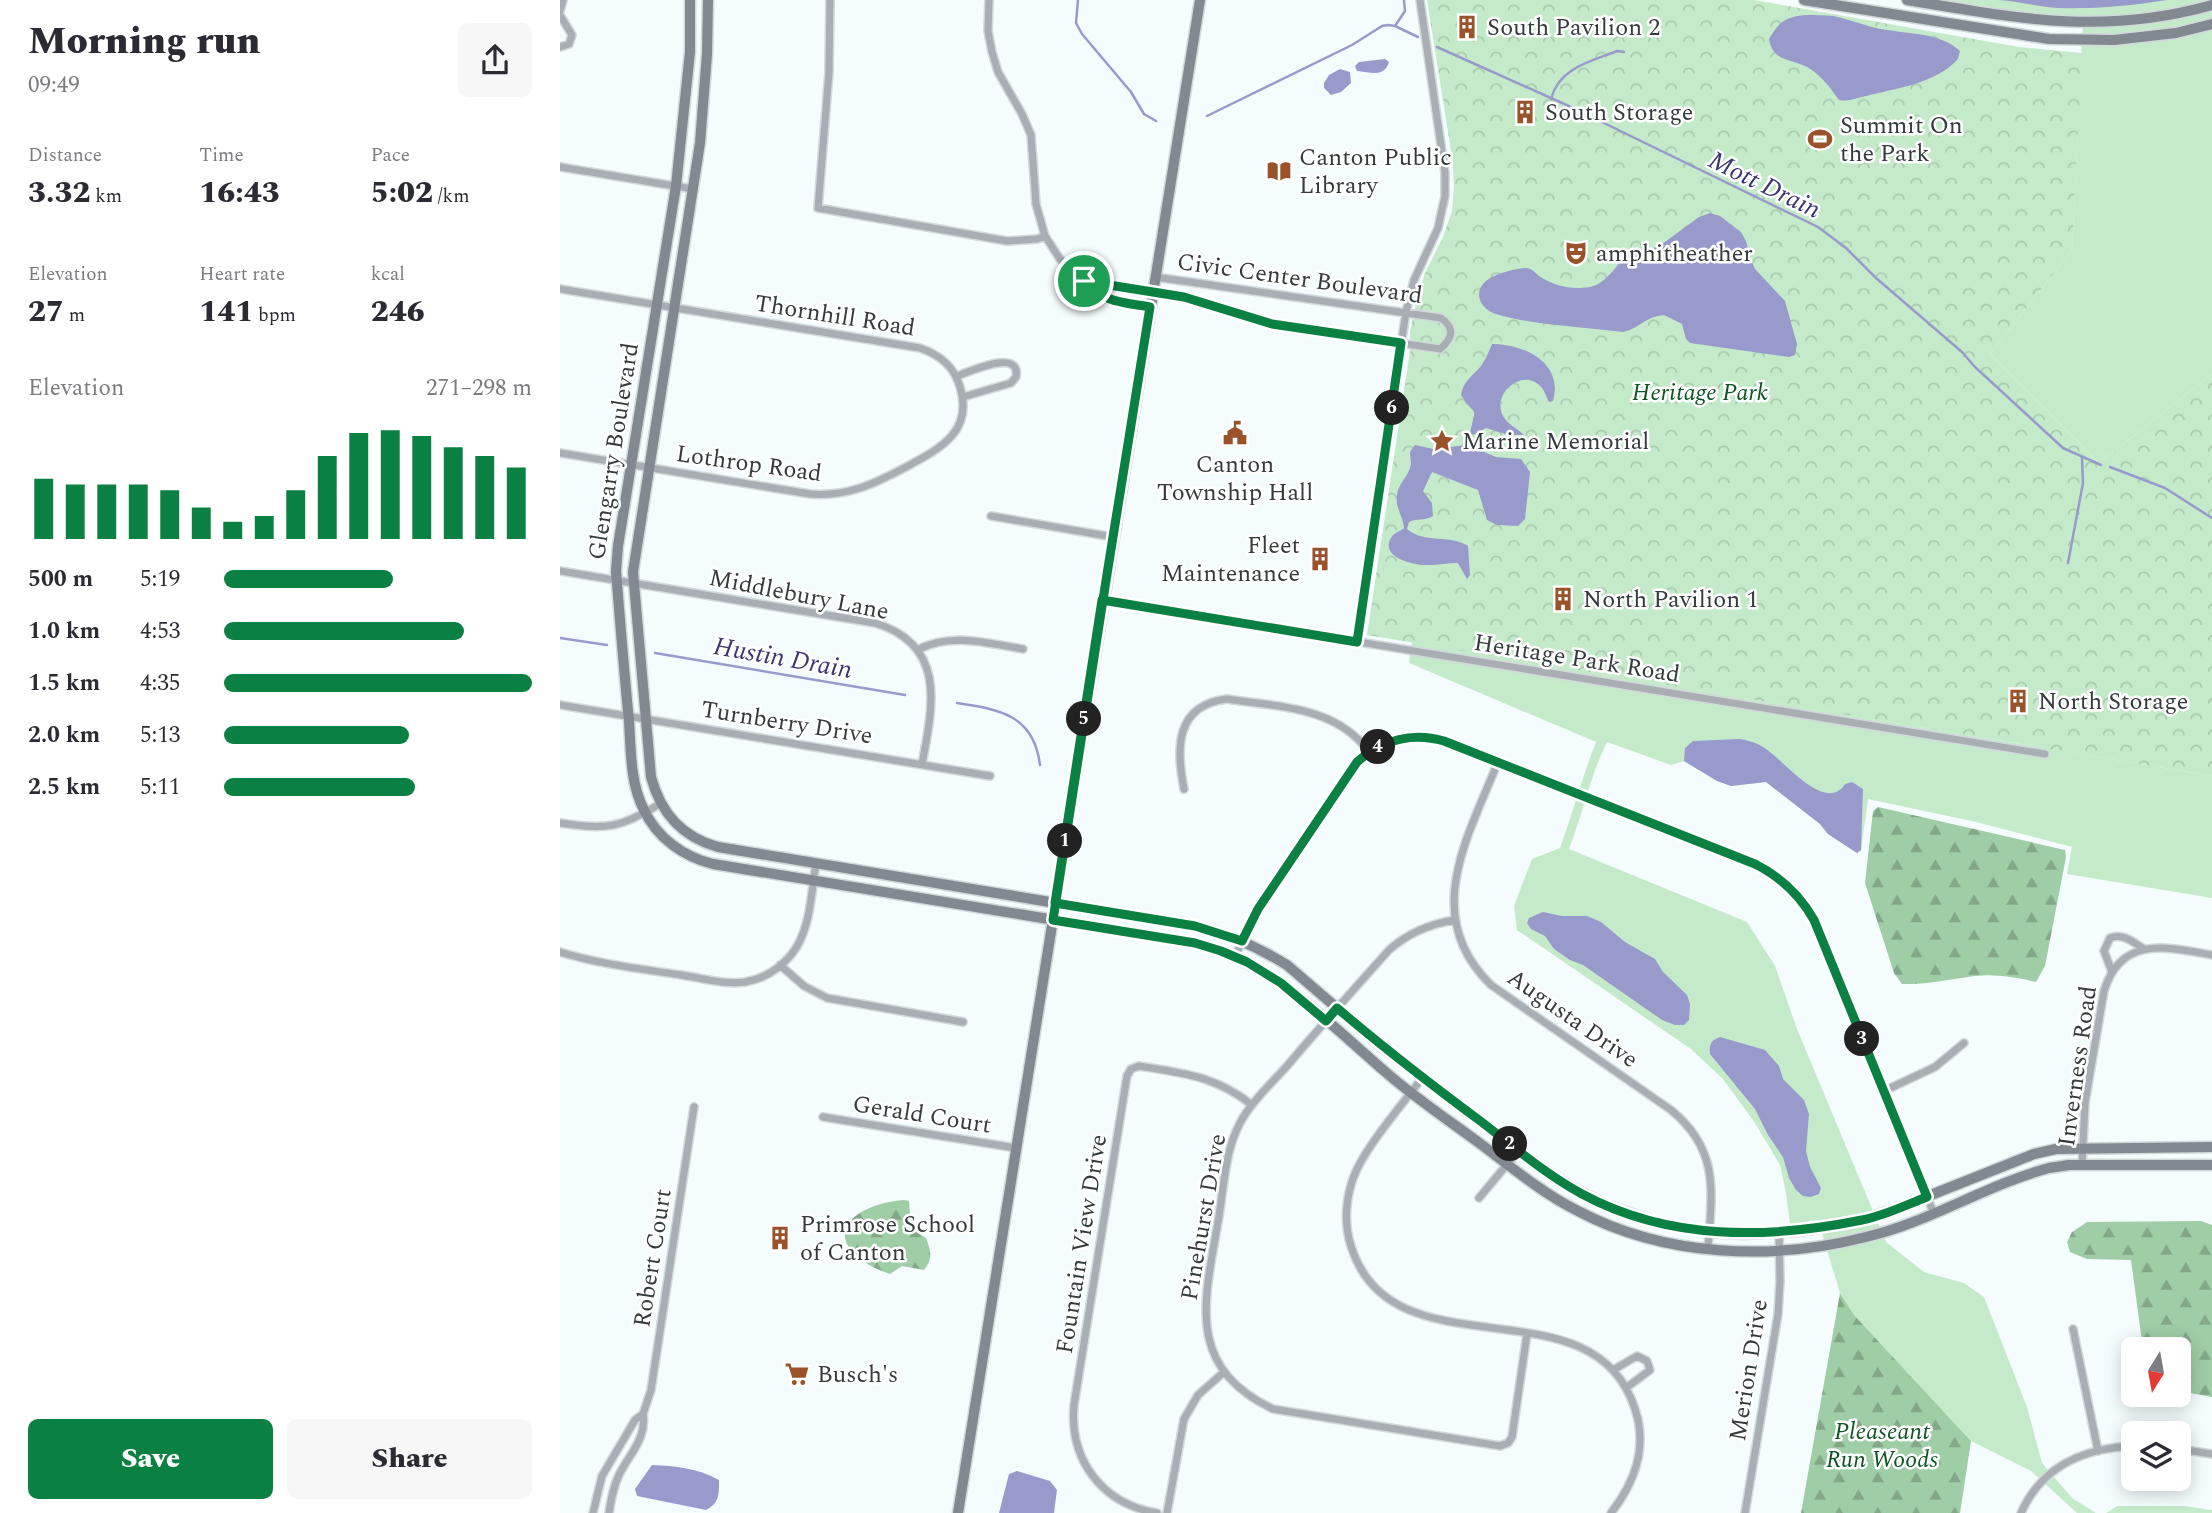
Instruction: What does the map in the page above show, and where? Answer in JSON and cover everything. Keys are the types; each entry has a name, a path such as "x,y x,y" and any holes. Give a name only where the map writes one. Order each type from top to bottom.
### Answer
{"street":[{"path":"560,47 569,44 572,35 560,13 563,0"},
{"name":"Glengarry Boulevard","path":"690,0 687,82 676,186 618,546 616,580 634,778 645,813 659,833 679,850 704,862 722,866 1174,940 1235,956 1281,983 1411,1092 1554,1197 1594,1219 1650,1239 1708,1249 1780,1250 1820,1246 1867,1237 1934,1214 2039,1171 2059,1166 2212,1165"},
{"name":"Glengarry Boulevard","path":"708,0 705,83 694,189 636,543 634,583 651,777 660,804 673,822 691,836 707,844 725,848 1177,923 1213,930 1242,941 1287,965 1422,1078 1566,1184 1602,1204 1654,1222 1709,1232 1779,1233 1863,1220 2034,1154 2056,1149 2212,1147"},
{"path":"830,0 829,72 818,208 1007,241 1045,236"},
{"path":"989,0 988,31 998,72 1023,114 1031,135 1036,204 1045,236 1059,259 1096,294 1150,307"},
{"path":"957,1513 1199,0"},
{"path":"1357,642 1406,312 1413,280 1438,228 1445,197 1445,173 1420,0"},
{"path":"1804,0 2006,34 2060,40 2149,37 2212,24"},
{"path":"1907,0 2008,17 2080,24 2145,20 2212,5"},
{"path":"687,82 705,83"},
{"path":"560,167 694,189"},
{"name":"Civic Center Boulevard","path":"1084,281 1184,297 1272,324 1440,349 1448,342 1452,332 1449,324 1441,318 1155,277"},
{"name":"Thornhill Road","path":"560,289 920,348 941,358 957,376"},
{"path":"1004,361 1012,363 1016,369 1016,377 1011,383 963,397 957,376 1004,361"},
{"name":"Lothrop Road","path":"560,453 810,494 831,495 863,488 945,444 954,434 961,417 963,397"},
{"path":"991,516 1112,537"},
{"name":"Middlebury Lane","path":"560,571 875,623 897,632 917,650 924,661 932,685 932,708 922,764"},
{"name":"Heritage Park Road","path":"1102,600 2045,754"},
{"path":"917,650 935,642 952,639 1023,649"},
{"path":"1184,789 1179,751 1183,728 1196,710 1217,700 1239,701 1327,717 1352,732 1370,752"},
{"name":"Turnberry Drive","path":"560,705 990,776"},
{"path":"1235,956 1258,909 1348,774 1370,752 1396,739 1424,737 1444,741 1755,864 1784,882 1801,899 1814,920 1934,1214"},
{"name":"Augusta Drive","path":"1498,762 1457,868 1453,895 1455,920 1467,955 1491,985 1671,1110 1689,1127 1702,1148 1710,1172 1712,1190 1708,1249"},
{"path":"560,822 595,828 609,827 622,824 660,804"},
{"path":"722,866 725,848"},
{"path":"560,952 604,963 726,982 756,979 771,972 790,956 803,935 816,863"},
{"path":"857,888 860,870"},
{"path":"969,906 972,889"},
{"name":"Pinehurst Drive","path":"1455,920 1424,927 1400,940 1252,1105 1239,1124 1230,1148 1205,1302 1205,1321 1209,1340 1224,1372 1248,1395 1281,1411 1500,1446 1507,1443 1511,1437 1527,1334"},
{"path":"1174,940 1177,923"},
{"name":"Inverness Road","path":"2112,972 2104,951 2110,938 2127,938 2144,949"},
{"name":"Inverness Road","path":"2082,1165 2085,1103 2104,991 2112,972 2127,957 2144,949 2167,947 2212,955"},
{"path":"780,965 804,986 827,998 963,1022"},
{"path":"1884,1091 1935,1067 1964,1043"},
{"name":"Fountain View Drive","path":"1157,1513 1131,1506 1103,1488 1083,1461 1074,1430 1074,1405 1127,1076 1131,1069 1139,1066 1199,1076 1227,1087 1252,1105"},
{"path":"1422,1078 1364,1157 1351,1183 1347,1202 1347,1224 1357,1261 1380,1292 1409,1311 1431,1318 1559,1339 1597,1355 1614,1370 1626,1388 1637,1416 1640,1447 1634,1478 1611,1513"},
{"name":"Robert Court","path":"609,1513 613,1488 640,1441 645,1425 643,1414 651,1390 694,1107"},
{"name":"Gerald Court","path":"822,1117 1016,1148"},
{"path":"1479,1198 1519,1150"},
{"path":"1594,1219 1602,1204"},
{"name":"Merion Drive","path":"1745,1513 1778,1314 1779,1233"},
{"path":"2073,1329 2098,1451"},
{"path":"1614,1370 1637,1356 1647,1361 1650,1370 1626,1388"},
{"path":"1167,1513 1184,1419 1198,1395 1224,1372"},
{"name":"Robert Court","path":"593,1513 602,1476 635,1420 643,1414"},
{"path":"2021,1513 2036,1487 2054,1469 2077,1456 2121,1448"},
{"path":"2191,1451 2212,1454"}],"green space":[{"name":"Heritage Park","path":"1427,0 1754,0 2019,47 2082,53 2072,250 1990,354 2099,463 2212,374 2212,776 1367,635 1410,351 1410,331 1425,273 1443,237 1452,211 1453,163"},
{"path":"1941,0 2212,0 2212,374 2099,463 1990,354 2072,250 2083,19 2008,13"},
{"path":"1412,642 2212,776 2212,898 2067,874 2072,847 1976,822 1868,799 1861,850 1857,853 1828,834 1820,824 1766,782 1731,786 1717,781 1684,761 1671,765 1607,742 1569,849 1747,922 1775,966 1797,1029 1886,1242 1924,1272 1964,1283 1984,1297 2027,1407 2042,1463 2072,1498 2096,1513 2077,1513 2031,1471 1971,1441 1854,1315 1840,1293 1818,1220 1790,1224 1780,1165 1755,1123 1723,1079 1691,1049 1517,930 1514,906 1532,859 1560,848 1596,742 1409,663"},
{"path":"1878,807 2065,850 2066,857 2045,966 2036,982 1983,975 1902,984 1894,973 1865,883 1873,811"},
{"path":"909,1201 911,1229 926,1238 930,1258 924,1270 902,1266 890,1274 868,1264 853,1253 846,1242 846,1230 852,1220 864,1211 881,1204"},
{"path":"2201,1221 2212,1225 2212,1397 2191,1393 2191,1337 2141,1337 2131,1260 2087,1259 2070,1252 2067,1242 2072,1232 2087,1222"},
{"name":"Pleaseant Run Woods","path":"1840,1293 1854,1315 1971,1441 1960,1513 1801,1513"},
{"path":"2117,1506 2184,1506 2212,1510 2212,1513 2106,1513"}],"water":[{"path":"1998,0 2167,0 2112,7 2072,8"},
{"path":"1833,16 1881,29 1933,37 1960,51 1958,59 1927,80 1852,100 1839,100 1812,70 1780,57 1771,47 1769,39 1780,24 1793,17"},
{"path":"1385,59 1389,62 1380,72 1357,71 1355,66 1359,62"},
{"path":"1340,69 1350,72 1351,83 1341,92 1331,95 1324,88 1324,83 1329,75"},
{"path":"1710,213 1720,216 1741,232 1755,269 1785,301 1797,344 1795,355 1789,357 1690,343 1686,339 1682,324 1664,315 1651,318 1623,332 1510,318 1491,312 1480,301 1481,287 1489,279 1498,274 1525,268 1563,286 1583,288 1596,285 1611,273 1628,252 1658,247 1699,217"},
{"path":"1492,344 1516,347 1528,352 1547,366 1552,376 1555,387 1553,401 1549,402 1541,387 1526,380 1511,385 1501,399 1503,416 1524,435 1509,435 1486,428 1473,435 1470,433 1474,411 1461,395 1462,390 1481,366"},
{"path":"1415,445 1433,449 1467,445 1496,457 1521,459 1530,472 1525,519 1518,526 1497,525 1487,520 1478,490 1432,472 1423,491 1432,503 1433,516 1409,522 1407,529 1421,536 1453,540 1468,546 1470,575 1467,579 1458,563 1416,564 1395,556 1390,551 1391,538 1404,528 1397,495 1410,468 1410,452"},
{"path":"1740,739 1763,747 1818,790 1828,793 1837,791 1852,782 1863,789 1861,850 1857,853 1828,834 1820,824 1766,782 1731,786 1717,781 1684,761 1685,748 1693,741"},
{"path":"1543,912 1562,916 1587,916 1601,922 1625,942 1655,959 1663,972 1687,995 1690,1004 1689,1020 1684,1025 1675,1025 1662,1020 1583,965 1554,949 1545,936 1531,929 1527,923 1529,918"},
{"path":"1720,1037 1765,1050 1779,1066 1783,1079 1804,1100 1809,1114 1806,1151 1810,1167 1821,1188 1819,1194 1803,1196 1796,1190 1789,1178 1783,1157 1755,1109 1710,1054 1711,1043"},
{"path":"652,1465 695,1470 719,1480 716,1501 706,1510 637,1496 635,1489"},
{"path":"1017,1471 1050,1481 1057,1490 1054,1513 999,1513 1009,1474"}],"waterway":[{"name":"Mott Drain","path":"1078,0 1076,23 1082,34 1131,92 1144,114 1156,121"},
{"path":"1395,26 1405,11 1404,0"},
{"name":"Mott Drain","path":"1207,116 1352,45 1382,26 1395,26 1418,37"},
{"name":"Mott Drain","path":"1437,47 1571,107 1818,227 1846,248 1876,278 1962,352 2063,448 2101,465"},
{"path":"1551,99 1555,88 1568,73 1617,51 1624,52"},
{"path":"2068,563 2083,483 2082,457"},
{"name":"Mott Drain","path":"2110,467 2165,488 2212,518"},
{"name":"Hustin Drain","path":"560,638 607,645"},
{"name":"Hustin Drain","path":"655,653 905,695"},
{"name":"Hustin Drain","path":"957,703 1000,712 1022,725 1036,748 1040,765"}],"place":[{"name":"South Pavilion 2","path":"1467,27"},
{"name":"South Storage","path":"1525,112"},
{"name":"Summit On the Park","path":"1820,139"},
{"name":"Canton Public Library","path":"1279,171"},
{"name":"amphitheather","path":"1576,253"},
{"name":"Canton Township Hall","path":"1235,433"},
{"name":"Marine Memorial","path":"1442,441"},
{"name":"Fleet Maintenance","path":"1320,559"},
{"name":"North Pavilion 1","path":"1563,599"},
{"name":"North Storage","path":"2018,701"},
{"name":"Primrose School of Canton","path":"780,1238"},
{"name":"Busch's","path":"797,1374"}],"route":[{"path":"1084,281 1096,294 1150,307 1102,600 1071,802 1055,903 1053,920 1195,943 1221,951 1247,962 1281,983 1326,1021 1337,1008 1422,1078 1543,1169 1583,1194 1628,1214 1681,1228 1761,1234 1863,1220 1927,1197 1814,920 1794,891 1755,864 1444,741 1424,737 1396,739 1383,744 1357,762 1258,909 1242,941 1227,934 1195,926 1055,903 1102,600 1357,642 1401,343 1272,324 1184,297 1084,281"}]}
